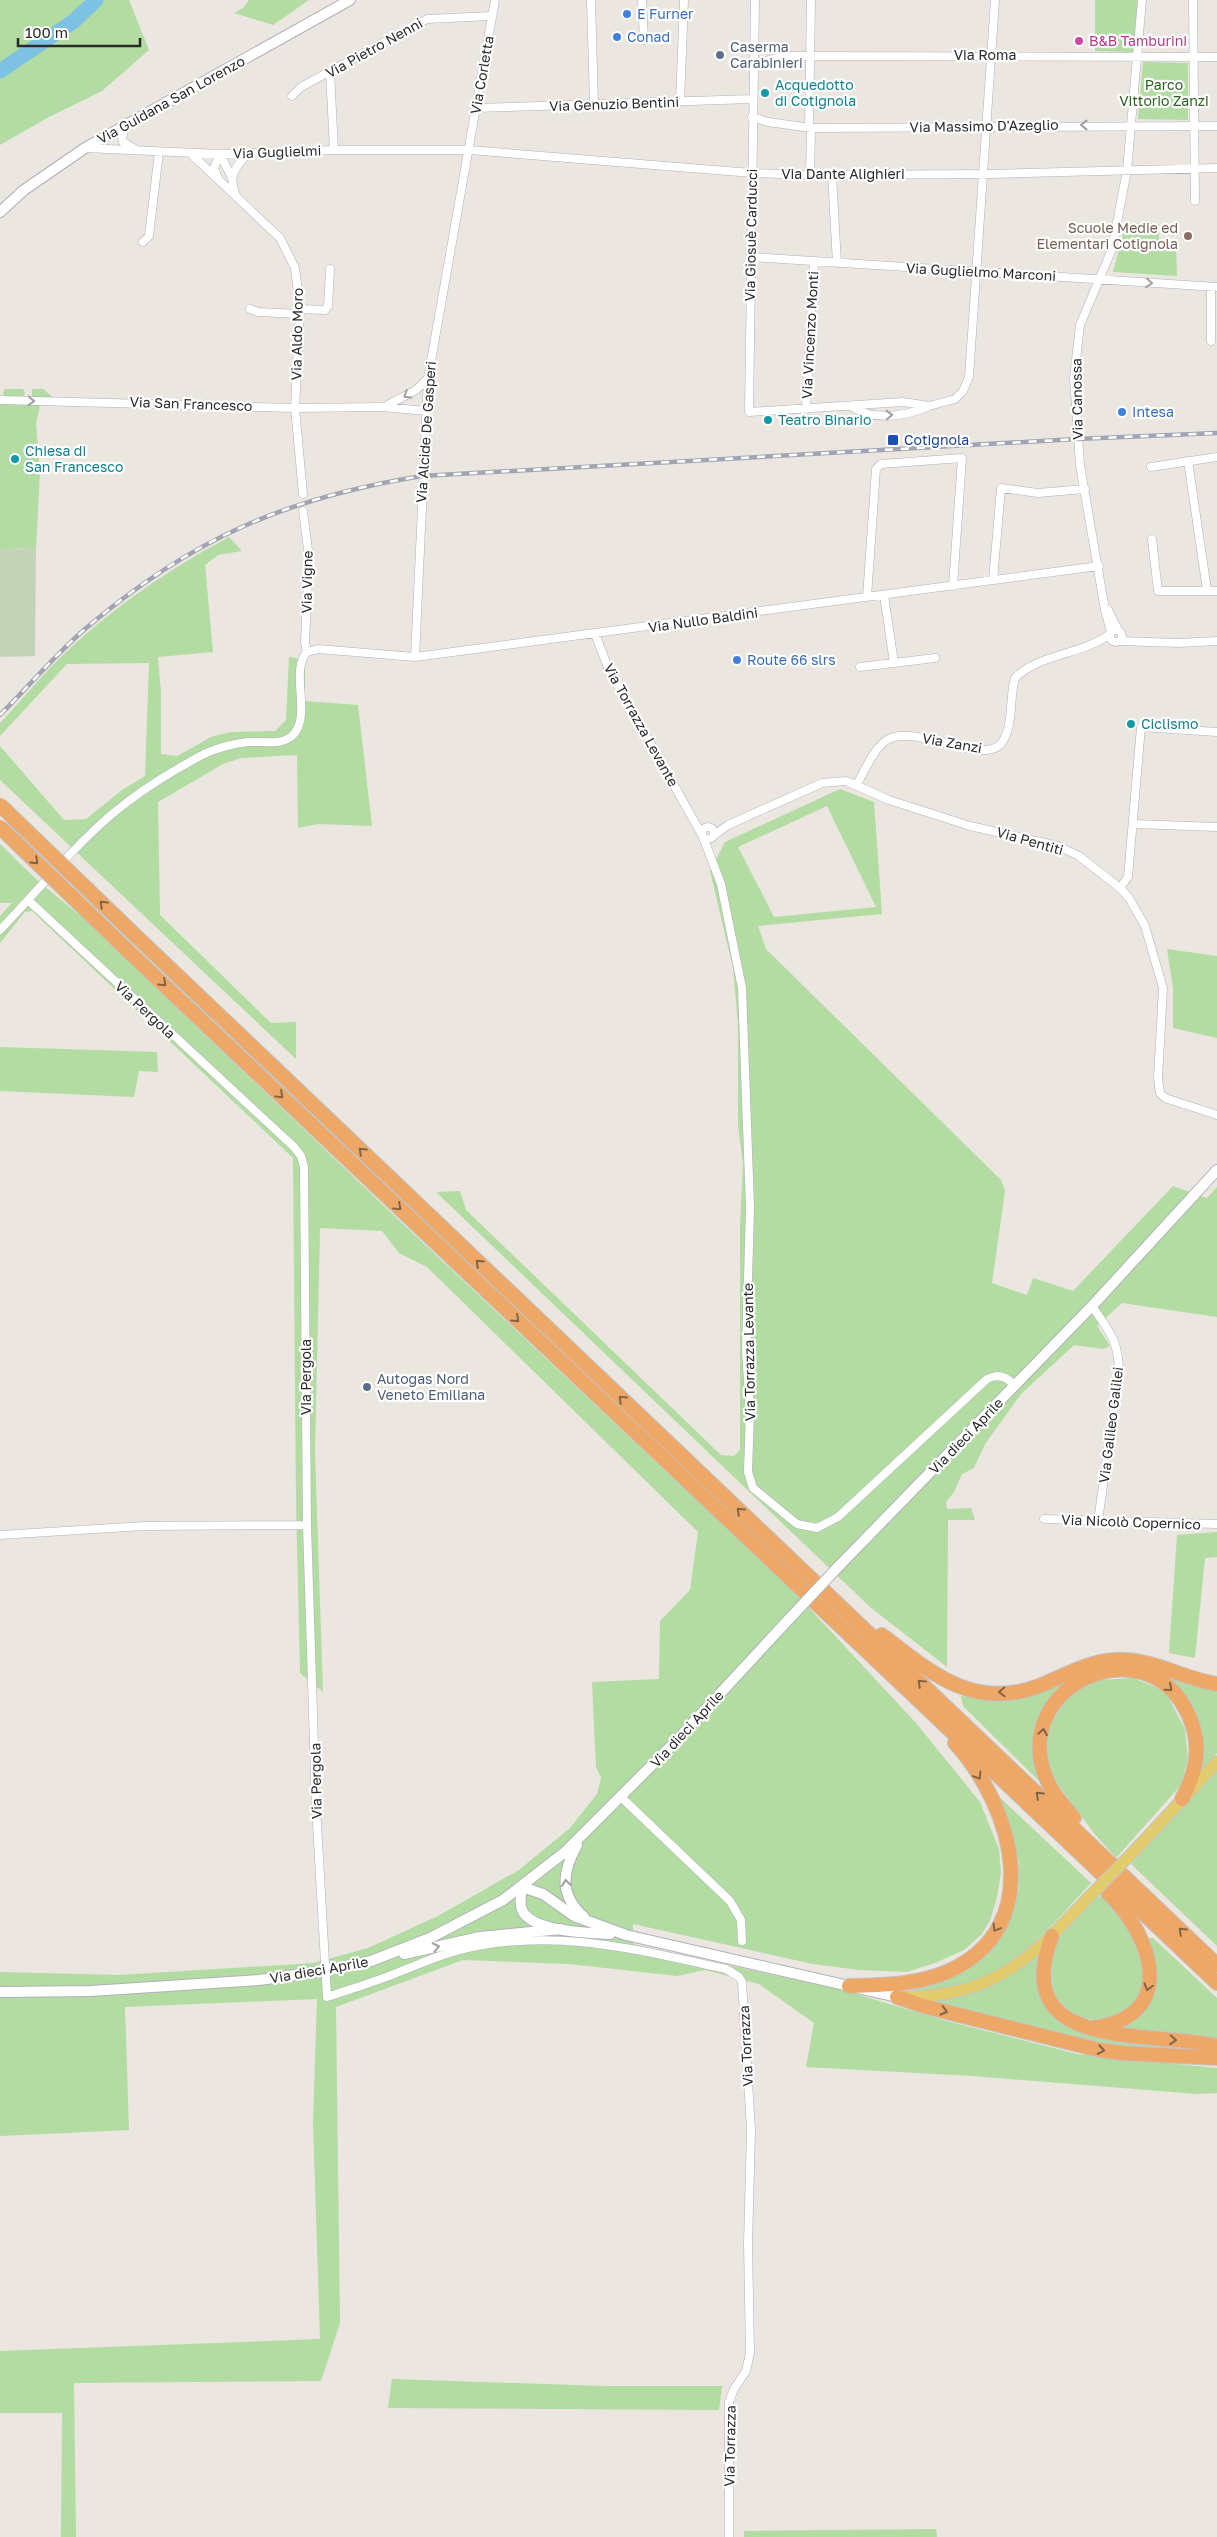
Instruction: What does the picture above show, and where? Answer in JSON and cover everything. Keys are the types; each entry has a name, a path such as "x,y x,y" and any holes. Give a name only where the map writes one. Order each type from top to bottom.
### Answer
{"highway":[{"path":"0,804 138,938 1217,1965"},
{"path":"0,827 127,950 1217,1983"},
{"path":"776,1545 886,1638 931,1673 958,1688 984,1693 1020,1691 1036,1687 1089,1664 1117,1660 1144,1664 1217,1684"},
{"path":"839,1625 878,1670 964,1755 979,1776 1000,1818 1006,1834 1012,1866 1009,1899 1005,1913 990,1939 969,1959 948,1972 921,1980 850,1986"},
{"path":"1161,1912 1082,1827 1050,1788 1042,1767 1040,1750 1042,1730 1046,1718 1062,1694 1075,1682 1105,1670 1131,1671 1156,1678 1167,1686 1185,1707 1198,1748 1191,1782 1182,1799"},
{"path":"1018,1794 1068,1853 1120,1904 1143,1939 1149,1959 1150,1988 1142,2003 1133,2013 1121,2021 1091,2028"},
{"path":"1052,1936 1045,1954 1044,1978 1050,2000 1064,2015 1091,2028 1132,2038 1197,2042 1217,2046"},
{"path":"897,1997 923,2006 1099,2050 1121,2053 1217,2058"}],"main road":[{"name":"Via Guidana San Lorenzo","path":"0,212 24,190 85,148 350,0"},
{"name":"Via dieci Aprile","path":"0,1992 111,1990 260,1980 324,1971 371,1961 430,1938 482,1912 522,1887 581,1837 621,1798 838,1567 1092,1306 1217,1170"},
{"path":"561,1930 538,1923 525,1915 521,1906 522,1887 543,1894 574,1916 626,1935 897,1997 951,1994 984,1983 1014,1967 1052,1936 1217,1762"},
{"path":"581,1837 567,1862 566,1886 571,1902 590,1923"},
{"path":"371,1961 480,1938 561,1930 626,1935"}],"street":[{"name":"Via Corletta","path":"469,150 495,0"},
{"path":"591,0 594,105"},
{"path":"642,0 644,40"},
{"path":"680,102 684,0"},
{"name":"Via Giosuè Carducci","path":"755,0 752,99 749,412 806,409"},
{"path":"810,175 812,0"},
{"path":"850,406 862,414 885,416 914,413 929,406 955,399 963,391 969,377 974,271 988,126 995,0"},
{"name":"Via Canossa","path":"1116,636 1105,603 1085,489 1077,439 1074,378 1080,325 1101,279 1112,249 1127,170 1133,126 1142,0"},
{"path":"1193,0 1193,169 1195,201"},
{"name":"Via Pietro Nenni","path":"292,96 301,87 426,19 492,16"},
{"name":"Via Roma","path":"753,64 785,56 1217,57"},
{"path":"330,72 334,150"},
{"name":"Via Genuzio Bentini","path":"476,108 752,99"},
{"name":"Via Massimo D'Azeglio","path":"752,117 768,122 810,127 1217,126"},
{"path":"126,124 123,131 123,142 126,146 144,152"},
{"name":"Via Guglielmi","path":"85,148 220,154 334,150 469,150"},
{"name":"Via Dante Alighieri","path":"469,150 752,173 810,175 1217,168"},
{"name":"Via Alcide De Gasperi","path":"415,657 428,378 469,150"},
{"path":"143,242 149,236 159,152"},
{"name":"Via Aldo Moro","path":"190,153 272,230 285,246 295,268 300,311 295,408 303,494"},
{"path":"238,198 232,188 232,178 238,164 250,153"},
{"path":"220,154 232,178"},
{"path":"220,154 214,168 220,181"},
{"name":"Via Vincenzo Monti","path":"832,175 837,263"},
{"name":"Via Guglielmo Marconi","path":"750,257 1214,287 1211,340"},
{"name":"Via Vincenzo Monti","path":"806,409 814,262"},
{"path":"250,309 258,312 324,310 328,306 330,269"},
{"name":"Via San Francesco","path":"383,407 416,390 428,378"},
{"name":"Via San Francesco","path":"0,400 295,408 383,407 426,411"},
{"path":"806,409 903,402 929,406"},
{"path":"1151,467 1217,457"},
{"path":"867,598 876,470 881,464 962,458 953,586"},
{"path":"1188,461 1207,590"},
{"path":"993,580 1001,488 1038,493 1085,489"},
{"name":"Via Vigne","path":"0,930 110,816 182,767 204,754 230,745 282,742 294,734 300,714 301,661 307,652 305,642 309,558 303,511"},
{"path":"1152,539 1158,591 1217,591"},
{"name":"Via Nullo Baldini","path":"307,652 318,649 415,657 1099,566"},
{"path":"884,595 894,663"},
{"name":"Via Torrazza Levante","path":"595,634 609,670 691,814 710,854 729,918 742,988 750,1206 746,1351 750,1411 748,1472 753,1488 797,1524 811,1528 823,1526 838,1517 987,1379 998,1376 1010,1380 1014,1385"},
{"path":"1116,636 1143,641 1178,643 1217,641"},
{"name":"Via Zanzi","path":"857,784 886,740 898,736 928,739 980,751 997,747 1002,742 1008,729 1015,678 1044,660 1116,636"},
{"path":"860,667 935,658"},
{"path":"1120,888 1128,877 1141,727 1217,732"},
{"name":"Via Pentiti","path":"711,832 822,783 846,781 857,784 889,800 970,826 1058,846 1095,867 1120,888 1129,898 1145,926 1161,976 1164,1002 1158,1078 1160,1093 1165,1098 1217,1115"},
{"name":"Via Torrazza Levante","path":"691,814 711,832 710,854"},
{"path":"1134,824 1217,827"},
{"path":"702,836 706,839 711,832"},
{"name":"Via Pergola","path":"28,900 300,1156 305,1178 307,1526 316,1807 327,1997"},
{"name":"Via Galileo Galilei","path":"1092,1306 1111,1333 1119,1352 1119,1373 1098,1521"},
{"name":"Via Nicolò Copernico","path":"1044,1519 1217,1524"},
{"path":"0,1535 144,1526 307,1526"},
{"path":"621,1798 734,1905 741,1920 742,1941"},
{"name":"Via Torrazza","path":"327,1997 456,1951 502,1942 546,1939 590,1941 630,1948 726,1969 739,1977 744,1987 751,2130 748,2244 750,2352 746,2371 734,2389 729,2402 728,2537"}],"green space":[{"path":"0,0 129,0 149,50 102,91 47,118 0,145"},
{"path":"249,0 309,0 273,25 234,13 243,8"},
{"path":"1095,0 1138,0 1134,52 1095,51"},
{"name":"Parco Vittorio Zanzi","path":"1143,62 1188,63 1188,120 1138,119"},
{"path":"1126,223 1159,224 1159,249 1176,249 1177,276 1113,272"},
{"path":"5,389 23,389 25,393 23,397 5,397 3,393"},
{"path":"32,389 43,389 55,399 32,398"},
{"path":"0,400 41,401 36,424 40,472 36,548 0,549"},
{"path":"229,537 242,551 218,555 205,565 213,652 158,657 161,693 161,754 177,756 211,737 231,732 275,731 286,720 289,657 305,660 305,701 358,705 372,826 318,824 298,828 297,755 241,758 223,764 158,802 160,915 271,1023 296,1022 296,1059 0,780 0,746 64,820 86,819 122,790 145,776 149,663 67,664 0,736 0,723 54,664 81,638 141,591"},
{"path":"36,548 35,656 0,657 0,549"},
{"path":"840,789 874,802 882,914 758,926 766,949 1001,1180 1005,1191 992,1283 1027,1295 1033,1278 1073,1291 1173,1186 1207,1198 1217,1187 1217,1317 1122,1303 1097,1326 1110,1346 1103,1349 1074,1345 1021,1394 985,1444 974,1468 962,1474 954,1492 946,1502 947,1509 971,1508 975,1520 948,1520 947,1667 870,1607 436,1192 460,1191 466,1210 721,1455 734,1456 740,1450 740,1227 743,1163 738,1126 738,1024 733,968 710,871 725,842","holes":["827,806 876,907 774,917 738,847"]},
{"path":"0,844 38,881 83,918 385,1207 798,1596 916,1723 980,1802 999,1849 1001,1873 997,1897 990,1921 981,1935 964,1950 935,1963 907,1972 859,1970 813,1964 633,1924 633,1944 846,1991 943,2020 1077,2054 1217,2068 1217,2093 1197,2094 972,2076 806,2067 814,2023 759,1984 705,1970 677,1976 569,1964 463,1960 336,2007 340,2323 321,2381 74,2383 76,2537 61,2537 62,2413 0,2413 0,2351 320,2339 313,2122 317,1999 125,2007 129,2130 0,2136 0,1972 120,1975 313,1963 368,1948 438,1916 519,1870 570,1828 597,1794 601,1778 596,1767 592,1682 659,1679 660,1621 690,1590 698,1532 427,1267 399,1253 382,1231 320,1228 315,1452 323,1692 300,1673 296,1502 293,1158 32,911 25,912 0,943 0,916 12,903 0,903"},
{"path":"1167,949 1217,956 1217,1038 1173,1028 1173,988"},
{"path":"0,1047 157,1052 158,1072 139,1071 134,1097 0,1091"},
{"path":"1217,1532 1217,1557 1205,1558 1195,1658 1169,1653 1177,1535"},
{"path":"1152,1672 1217,1688 1217,1753 1198,1774 1194,1715 1165,1676"},
{"path":"1133,1678 1165,1691 1185,1729 1188,1759 1181,1785 1116,1858 1093,1832 1048,1771 1047,1731 1071,1691 1098,1680"},
{"path":"1063,1683 1052,1696 1040,1718 1037,1740 1040,1782 963,1706 961,1696 1010,1699"},
{"path":"1217,1771 1217,1946 1131,1864"},
{"path":"994,1792 1091,1883 1034,1943 1015,1959 994,1972 971,1982 945,1988 914,1991 912,1986 1004,1930 1019,1890 1019,1862 1006,1815"},
{"path":"1103,1894 1123,1917 1140,1944 1145,1988 1136,2003 1104,2022 1078,2017 1067,2009 1055,1996 1049,1968 1058,1939 1085,1907"},
{"path":"1149,1938 1153,1938 1217,1998 1217,2042 1114,2029 1126,2023 1155,1967"},
{"path":"1040,1952 1039,1968 1057,2015 1189,2043 1212,2053 1099,2045 927,2000 973,1992"},
{"path":"392,2379 603,2386 722,2386 719,2410 388,2408"},
{"path":"936,2529 937,2537 744,2537 744,2531"}],"waterway":[{"path":"0,71 74,21 96,0"}],"railway":[{"path":"0,715 52,660 85,629 124,597 163,570 202,547 242,527 283,510 373,485 422,476 1077,439 1217,433"}],"place":[{"name":"E Furner","path":"627,14"},
{"name":"Conad","path":"617,37"},
{"name":"B&B Tamburini","path":"1079,41"},
{"name":"Caserma Carabinieri","path":"720,55"},
{"name":"Acquedotto di Cotignola","path":"765,93"},
{"name":"Scuole Medie ed Elementari Cotignola","path":"1188,236"},
{"name":"Intesa","path":"1122,412"},
{"name":"Teatro Binario","path":"768,420"},
{"name":"Cotignola","path":"893,440"},
{"name":"Chiesa di San Francesco","path":"15,459"},
{"name":"Route 66 slrs","path":"737,660"},
{"name":"Ciclismo","path":"1131,724"},
{"name":"Autogas Nord Veneto Emiliana","path":"367,1387"}]}
